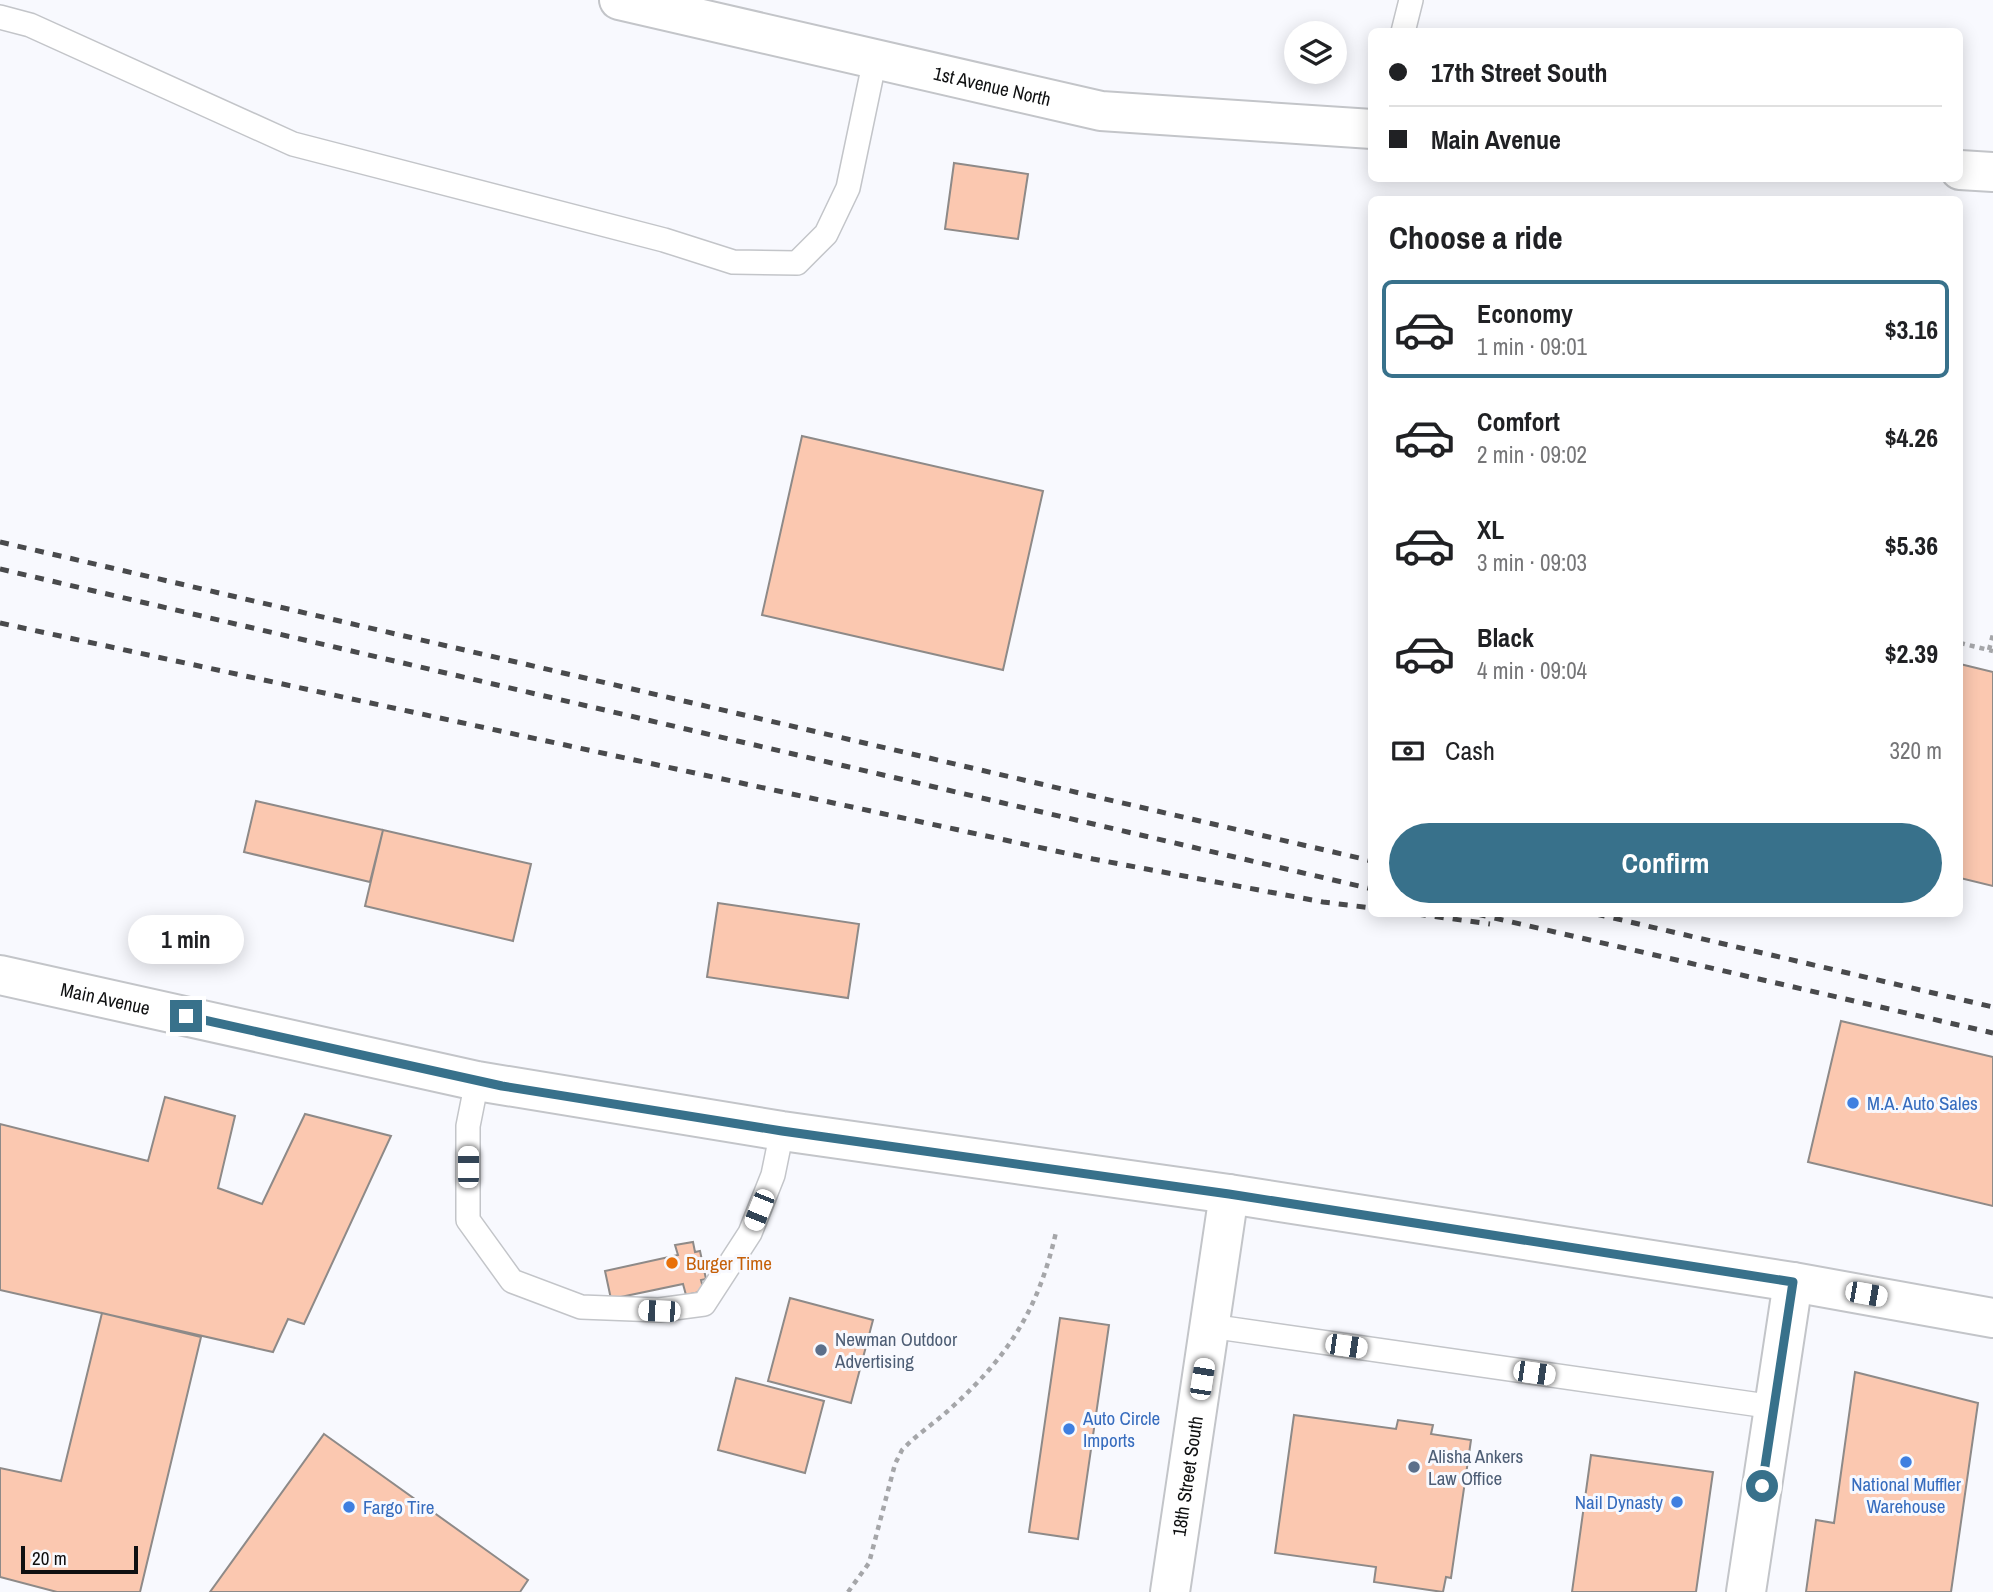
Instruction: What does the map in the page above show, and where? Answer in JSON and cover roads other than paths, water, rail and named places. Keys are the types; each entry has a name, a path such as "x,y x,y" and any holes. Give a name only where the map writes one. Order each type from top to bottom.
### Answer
{"main road":[{"name":"1st Avenue North","path":"619,0 1101,111 1368,129"},
{"path":"1963,170 1993,172"},
{"name":"Main Avenue","path":"0,975 477,1081 782,1131 1229,1194 1793,1282 1993,1318"},
{"name":"18th Street South","path":"1170,1592 1229,1194"},
{"path":"1746,1592 1793,1282"}],"lane":[{"path":"1404,28 1411,0"},
{"path":"0,17 30,25 293,144 663,240 733,262 797,263 826,234 848,188 875,59"},
{"path":"477,1081 468,1126 468,1220 512,1281 581,1307 659,1311 704,1304 750,1233 774,1175 782,1131"},
{"path":"1210,1326 1774,1407"}],"railway":[{"path":"0,542 1368,860"},
{"path":"0,569 1368,888"},
{"path":"0,623 1093,859 1323,902 1368,908"},
{"path":"1439,917 1490,924"},
{"path":"1490,917 1993,1033"},
{"path":"1609,917 1993,1007"}],"place":[{"name":"M.A. Auto Sales","path":"1853,1103"},
{"name":"Burger Time","path":"672,1263"},
{"name":"Newman Outdoor Advertising","path":"821,1350"},
{"name":"Auto Circle Imports","path":"1069,1429"},
{"name":"National Muffler Warehouse","path":"1906,1462"},
{"name":"Alisha Ankers Law Office","path":"1414,1467"},
{"name":"Nail Dynasty","path":"1677,1502"},
{"name":"Fargo Tire","path":"349,1507"}]}
